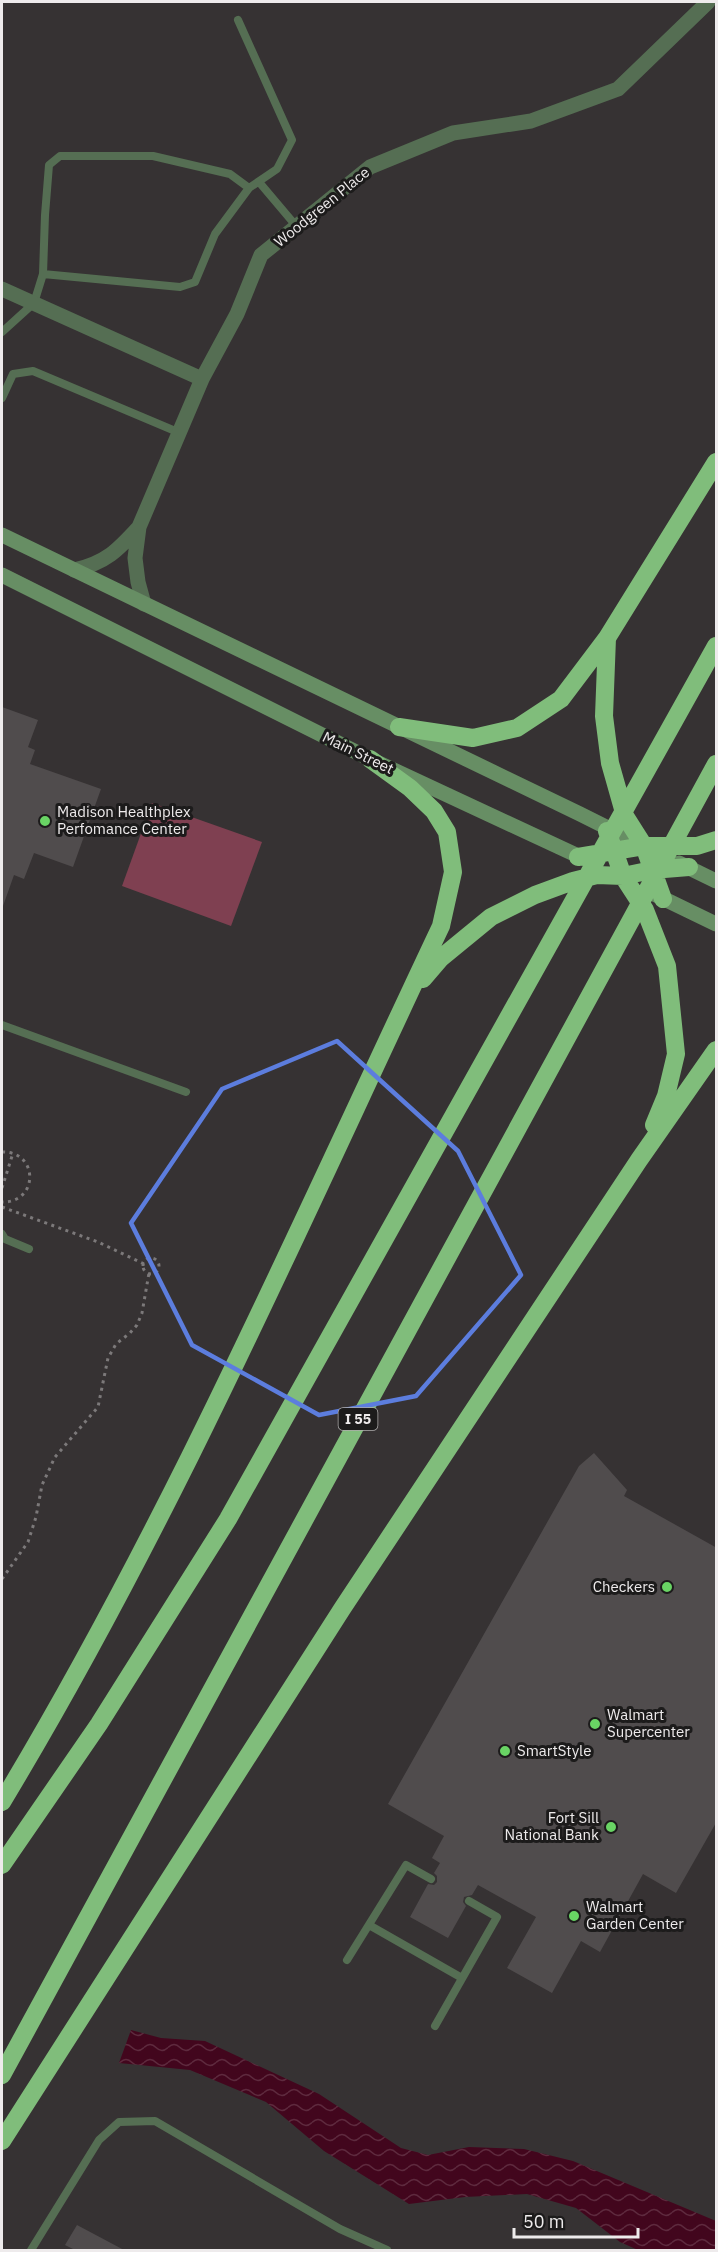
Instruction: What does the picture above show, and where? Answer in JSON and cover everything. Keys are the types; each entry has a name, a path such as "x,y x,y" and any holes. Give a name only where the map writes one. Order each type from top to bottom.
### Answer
{"highway":[{"path":"399,727 473,738 517,728 561,699 607,638 717,462"},
{"path":"607,638 604,716 610,763 625,816 644,846 663,899"},
{"path":"2,1865 99,1724 228,1519 717,646"},
{"path":"2,1802 116,1604 227,1383 441,926 453,872 447,832 434,811 410,788 370,759"},
{"name":"I 55","path":"2,2075 717,764"},
{"path":"604,826 623,876 645,910 667,966 675,1054 666,1096 639,1160"},
{"path":"570,853 615,852 644,846 697,846 717,840"},
{"path":"406,999 441,958 491,917 535,895 597,875 623,876 652,870 689,867"},
{"path":"2,2141 335,1619 639,1160 717,1050"}],"main road":[{"path":"2,536 715,880"},
{"name":"Main Street","path":"2,575 370,759 623,876 663,899 717,924"}],"street":[{"name":"Woodgreen Place","path":"144,604 135,558 139,527 202,379 237,314 261,255 370,167 453,133 531,121 618,89 708,2"},
{"path":"2,289 202,379"},
{"name":"Woodgreen Place","path":"74,570 92,566 107,559 139,527"}],"lane":[{"path":"43,274 180,287 195,282 215,234 249,188 277,169 292,140 238,20"},
{"path":"2,332 34,303 43,274 50,165 60,156 153,156 230,174 249,188"},
{"path":"259,182 297,227"},
{"path":"2,398 13,374 33,371 180,433"},
{"path":"2,1025 186,1092"},
{"path":"2,1234 6,1239 29,1249"},
{"path":"347,1960 406,1865 431,1879"},
{"path":"435,2026 498,1917 469,1900"},
{"path":"369,1925 462,1978"},
{"path":"31,2250 99,2140 119,2122 155,2121 340,2229 387,2250"}],"path":[{"path":"2,1152 14,1154 26,1163 30,1177 20,1197 13,1201 2,1202"},
{"path":"2,1188 14,1154"},
{"path":"2,1208 98,1242 144,1264"},
{"path":"149,1258 153,1258 159,1264 157,1272 145,1271 144,1264 149,1258"},
{"path":"2,1579 28,1542 36,1517 42,1485 55,1457 98,1407 108,1358 116,1344 130,1334 137,1325 142,1313 149,1273"}],"highlighted area":[{"path":"337,1041 458,1151 521,1275 416,1396 319,1415 192,1345 131,1223 222,1089"}],"shaded area":[{"path":"152,803 262,842 231,926 122,886"}],"water":[{"path":"131,2030 161,2038 205,2041 319,2094 401,2148 428,2155 469,2147 524,2149 573,2161 716,2221 716,2250 638,2250 620,2242 576,2208 527,2194 465,2197 409,2204 324,2151 266,2102 190,2070 119,2063"}],"building":[{"name":"Madison Healthplex Perfomance Center","path":"2,707 38,720 28,747 35,750 30,764 101,789 73,867 34,853 24,879 14,875 3,906"},
{"path":"594,1453 627,1490 624,1496 717,1548 717,1821 676,1893 643,1874 600,1952 581,1941 552,1993 507,1968 536,1917 478,1885 472,1895 464,1897 463,1902 466,1906 448,1938 410,1917 428,1884 434,1885 437,1882 437,1876 434,1873 440,1863 432,1858 444,1836 388,1804 579,1466"},
{"path":"77,2225 124,2250 75,2250 65,2245"}],"place":[{"name":"Madison Healthplex Perfomance Center","path":"45,821"},
{"name":"Checkers","path":"667,1587"},
{"name":"Walmart Supercenter","path":"595,1724"},
{"name":"SmartStyle","path":"505,1751"},
{"name":"Fort Sill National Bank","path":"611,1827"},
{"name":"Walmart Garden Center","path":"574,1916"}]}
